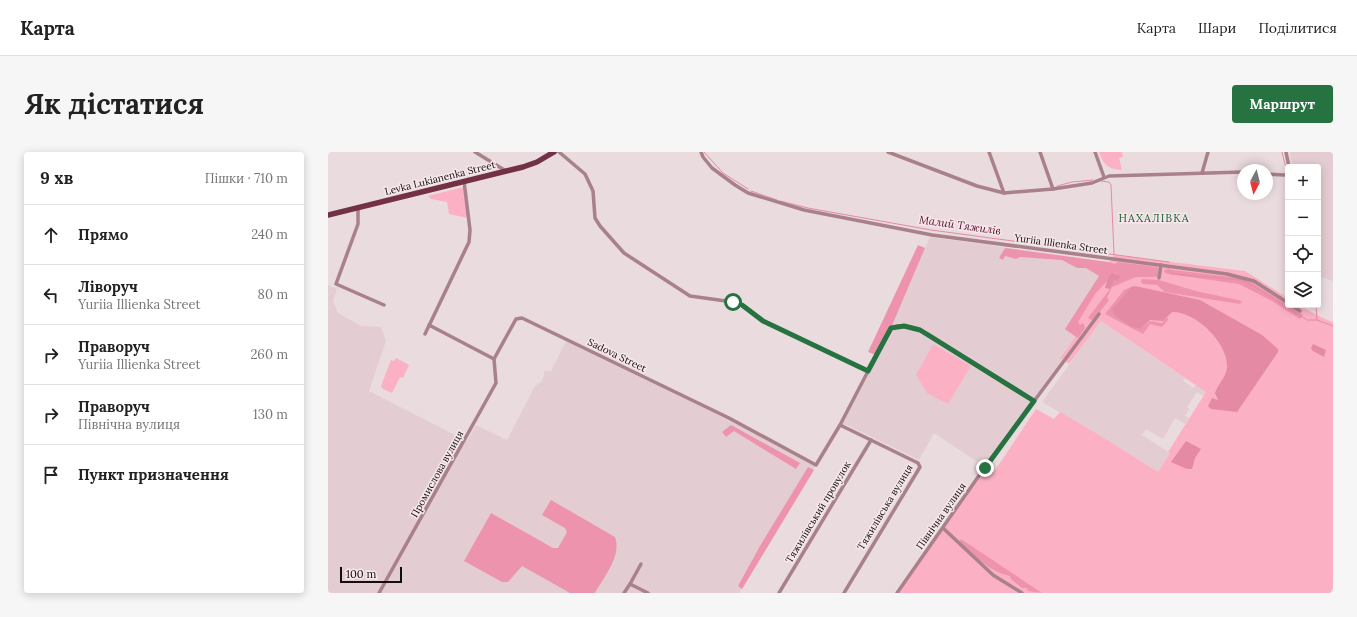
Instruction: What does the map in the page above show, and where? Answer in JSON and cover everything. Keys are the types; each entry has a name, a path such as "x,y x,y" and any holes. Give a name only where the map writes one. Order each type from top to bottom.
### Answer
{"main road":[{"name":"Levka Lukianenka Street","path":"328,215 506,171 537,162 554,152"}],"street":[{"path":"476,152 506,171"},
{"path":"559,152 585,174 593,191 596,218 600,226 624,253 690,296 733,302 742,305 763,321 868,371"},
{"name":"Yuriia Illienka Street","path":"701,152 712,168 748,193 804,210 932,234 1227,274 1247,278 1257,282 1285,301"},
{"path":"888,152 977,186 1004,193 1053,189 1092,183 1104,177 1237,172"},
{"path":"989,152 1004,193"},
{"path":"1040,152 1053,189"},
{"path":"1095,152 1104,177"},
{"path":"1202,173 1208,152"},
{"path":"1286,152 1288,164"},
{"path":"1273,174 1284,175"},
{"path":"425,334 469,242 470,230 464,181"},
{"path":"358,207 358,224 336,284 384,305"},
{"path":"1159,278 1161,265"},
{"path":"1296,308 1300,311"},
{"name":"Північна вулиця","path":"898,593 1034,401 1099,314"},
{"name":"Sadova Street","path":"494,359 516,319 522,318 730,418 816,465 840,425"},
{"path":"429,325 494,359"},
{"path":"840,425 891,328 904,326 928,334 1034,401"},
{"name":"Промислова вулиця","path":"379,593 496,383 494,359"},
{"name":"Тяжилівська вулиця","path":"840,425 918,463 920,467 844,593"},
{"name":"Тяжилівський провулок","path":"779,593 871,440"},
{"path":"943,528 993,575 1022,593"},
{"path":"624,593 641,564"},
{"path":"630,584 648,593"}],"shaded area":[{"path":"1099,152 1122,152 1123,157 1119,158 1122,170 1113,169 1107,166"},
{"path":"1290,152 1333,152 1333,281 1321,277 1321,164 1292,164"},
{"path":"464,187 468,218 449,214 447,202 431,199 428,196"},
{"path":"930,237 1108,262 1066,329 1075,337 1060,357 1063,360 985,467 934,433 919,460 847,425 840,425 891,328"},
{"path":"918,245 925,248 891,328 876,355 868,352"},
{"path":"1005,248 1115,264 1118,262 1157,267 1159,270 1158,277 1136,277 1112,287 1107,298 1109,300 1093,321 1088,318 1110,289 1116,273 1109,275 1108,280 1095,294 1078,322 1080,325 1083,323 1085,328 1078,338 1065,329 1099,276 1086,268 1077,268 1062,260 1020,257 1016,259 1005,256 1003,260 999,258"},
{"path":"1114,255 1245,271 1285,296 1285,308 1303,308 1333,322 1333,588 1330,593 897,593 985,467 994,472 1036,409 1054,419 1060,412 1158,472 1170,453 1168,452 1206,392 1101,321 1069,364 1060,358 1075,337 1065,329"},
{"path":"1165,269 1240,278 1253,283 1285,303 1285,308 1292,308 1303,315 1300,319 1272,301 1239,284 1168,274 1164,272"},
{"path":"1113,273 1120,276 1118,281 1114,280 1110,289 1105,288 1109,275"},
{"path":"1142,279 1159,280 1196,291 1242,301 1240,304 1165,292 1157,285 1143,284 1141,282"},
{"path":"328,285 337,289 333,301 338,313 361,326 381,327 386,341 369,391 467,441 476,425 507,440 535,386 541,382 544,376 544,371 551,371 566,341 729,418 816,465 739,593 328,593"},
{"path":"1135,286 1200,300 1262,335 1278,349 1278,352 1237,412 1211,409 1208,406 1212,398 1218,400 1215,393 1227,368 1226,358 1222,349 1217,339 1209,330 1191,317 1181,313 1172,312 1163,321 1150,320 1140,329 1131,327 1113,314 1112,309 1131,287"},
{"path":"1131,287 1112,309 1113,314 1131,327 1140,329 1150,321 1162,323 1167,317 1168,320 1162,327 1150,324 1143,334 1105,314 1124,290"},
{"path":"1101,321 1185,378 1183,381 1193,388 1196,385 1206,392 1203,396 1197,392 1187,407 1189,409 1185,416 1189,418 1185,424 1175,418 1163,439 1146,429 1142,435 1170,453 1158,472 1101,436 1042,402"},
{"path":"933,344 971,366 948,404 927,393 916,375"},
{"path":"1313,344 1326,350 1324,357 1313,351 1311,348"},
{"path":"396,358 409,365 403,378 400,377 392,393 383,389 381,386 391,360 394,361"},
{"path":"731,425 800,463 796,469 734,431 726,437 722,432"},
{"path":"1186,441 1201,449 1195,458 1192,469 1187,469 1171,462"},
{"path":"808,467 814,470 742,589 738,586 760,546"},
{"path":"551,500 615,537 617,544 614,559 595,593 570,593 522,566 508,582 502,582 464,561 491,513 553,548 558,548 567,532 565,528 542,515"},
{"path":"961,539 1042,593 1028,591 1027,588 1022,588 1011,579 1010,576 989,567 959,542"}],"waterway":[{"name":"Малий Тяжилів","path":"704,152 723,173 748,189"},
{"path":"1282,152 1285,164"},
{"path":"1057,186 1072,182 1093,180"},
{"path":"1101,181 1109,182 1111,185 1114,254"},
{"name":"Малий Тяжилів","path":"751,191 777,200"},
{"name":"Малий Тяжилів","path":"780,201 808,208 931,230 1169,262"},
{"name":"Малий Тяжилів","path":"1168,268 1172,274 1242,280 1307,320 1317,320 1333,326"},
{"path":"1316,308 1317,320"}],"district":[{"name":"НАХАЛІВКА","path":"1154,218"}],"route":[{"path":"733,302 742,305 763,321 868,371 891,328 904,326 920,330 1034,401 985,468"}]}
